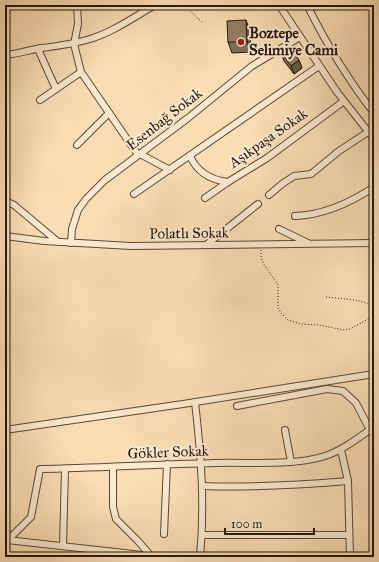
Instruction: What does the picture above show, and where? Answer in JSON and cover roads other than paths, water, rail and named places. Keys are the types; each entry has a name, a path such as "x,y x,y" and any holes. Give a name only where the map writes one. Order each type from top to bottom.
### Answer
{"street":[{"path":"77,5 78,24 74,44 81,72 139,154 170,170"},
{"path":"5,55 74,44 90,39 112,30 155,5"},
{"path":"279,5 319,66 374,139"},
{"path":"306,5 316,24 348,75 374,113"},
{"name":"Esenbağ Sokak","path":"71,243 73,222 82,204 105,180 188,118 252,66 300,37"},
{"path":"38,49 56,89"},
{"path":"134,194 319,66"},
{"path":"40,100 81,72"},
{"name":"Aşıkpaşa Sokak","path":"190,156 202,173 215,179 228,182 267,158 344,101"},
{"path":"77,145 109,113"},
{"path":"269,195 294,176 311,174 339,151 368,132"},
{"path":"205,198 228,182"},
{"path":"295,216 310,215 332,210 374,187"},
{"path":"5,201 14,205 57,242"},
{"path":"206,245 258,204"},
{"path":"279,229 309,244"},
{"name":"Polatlı Sokak","path":"5,236 57,242 131,246 374,243"},
{"path":"5,430 374,374"},
{"path":"237,406 326,389 343,391 356,403 372,428"},
{"path":"195,402 202,463 202,534 200,557"},
{"name":"Gökler Sokak","path":"6,542 31,517 40,469 301,461 317,458 341,450 372,428"},
{"path":"285,430 291,462"},
{"path":"341,450 348,481 350,557"},
{"path":"164,534 167,464"},
{"path":"113,467 113,507 116,519 151,556"},
{"path":"63,546 66,469"},
{"path":"202,486 284,486 348,481"},
{"path":"202,534 349,535"},
{"path":"6,542 63,546 160,557"}],"place":[{"name":"Boztepe Selimiye Cami","path":"241,42"}]}
